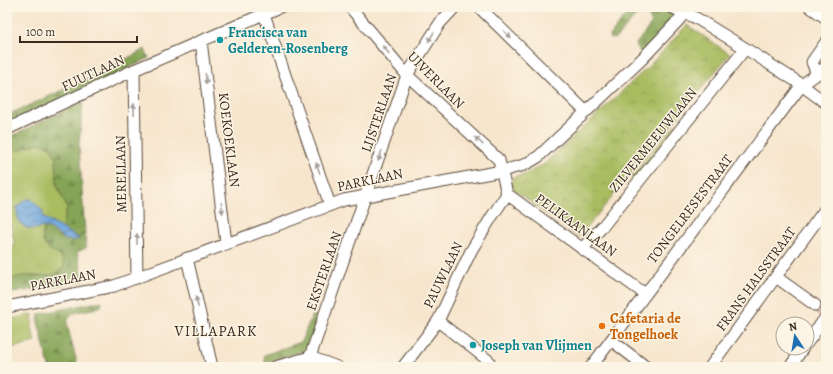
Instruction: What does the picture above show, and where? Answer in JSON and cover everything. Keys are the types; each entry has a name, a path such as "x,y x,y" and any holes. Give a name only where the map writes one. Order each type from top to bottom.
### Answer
{"street":[{"name":"FUUTLAAN","path":"7,130 134,70 280,7"},
{"name":"UIVERLAAN","path":"350,7 407,75 499,160 502,171"},
{"name":"LIJSTERLAAN","path":"367,194 407,75 440,23 455,7"},
{"path":"479,7 585,111"},
{"path":"671,7 688,11 696,18 802,85 826,103"},
{"path":"810,7 826,18"},
{"name":"PARKLAAN","path":"7,306 114,286 330,205 367,194 502,171 524,165 538,157 585,111 642,59 688,11"},
{"path":"264,14 330,205"},
{"name":"KOEKOEKLAAN","path":"201,41 226,243"},
{"name":"TONGELRESESTRAAT","path":"591,367 802,85 823,70 812,62 826,42"},
{"name":"ZILVERMEEUWLAAN","path":"582,249 603,226 745,49"},
{"name":"MERELLAAN","path":"134,70 138,278"},
{"path":"502,171 507,194"},
{"name":"EKSTERLAAN","path":"310,357 367,194"},
{"name":"PELIKAANLAAN","path":"507,194 646,294"},
{"name":"PAUWLAAN","path":"404,367 438,321 471,251 507,194"},
{"name":"FRANS HALSSTRAAT","path":"710,367 826,208"},
{"path":"187,258 212,367"},
{"path":"776,277 822,311 815,326"},
{"path":"438,321 490,365"},
{"path":"611,340 646,367"},
{"path":"790,367 798,356"},
{"path":"275,367 310,357 337,367"}],"green space":[{"path":"632,7 659,7 678,16 641,54 636,44 652,23 648,15 637,15 616,38 610,39 609,37"},
{"path":"687,25 730,54 579,237 513,189 511,182 513,177 526,174 544,164 649,66"},
{"path":"145,49 149,58 7,129 7,115 84,81"},
{"path":"83,102 79,145 86,248 77,252 84,281 7,294 7,282 13,278 21,276 52,275 59,272 64,266 63,260 47,247 44,242 44,228 49,228 61,238 80,238 63,230 67,208 57,185 56,158 51,147 38,143 17,151 7,138"},
{"path":"676,124 678,127 634,180 631,178"},
{"path":"7,141 17,151 38,143 51,147 56,158 57,185 67,208 63,230 43,218 42,210 17,207 18,217 44,228 44,242 47,247 63,260 64,266 59,271 45,276 21,277 7,282 7,247 15,246 7,208"},
{"path":"102,301 101,306 72,315 67,324 78,367 49,367 38,322 39,314"},
{"path":"33,314 32,328 35,342 7,349 7,320"},
{"path":"312,315 321,317 310,349 265,363 264,355 301,342"}],"water":[{"path":"26,199 31,199 42,210 44,218 80,239 68,240 62,238 47,227 29,229 22,225 18,219 17,207"}],"tunnel":[{"path":"815,305 823,311"}],"place":[{"name":"Francisca van Gelderen-Rosenberg","path":"220,40"},
{"name":"Cafetaria de Tongelhoek","path":"602,326"},
{"name":"Joseph van Vlijmen","path":"473,345"}],"district":[{"name":"VILLAPARK","path":"216,331"}]}
